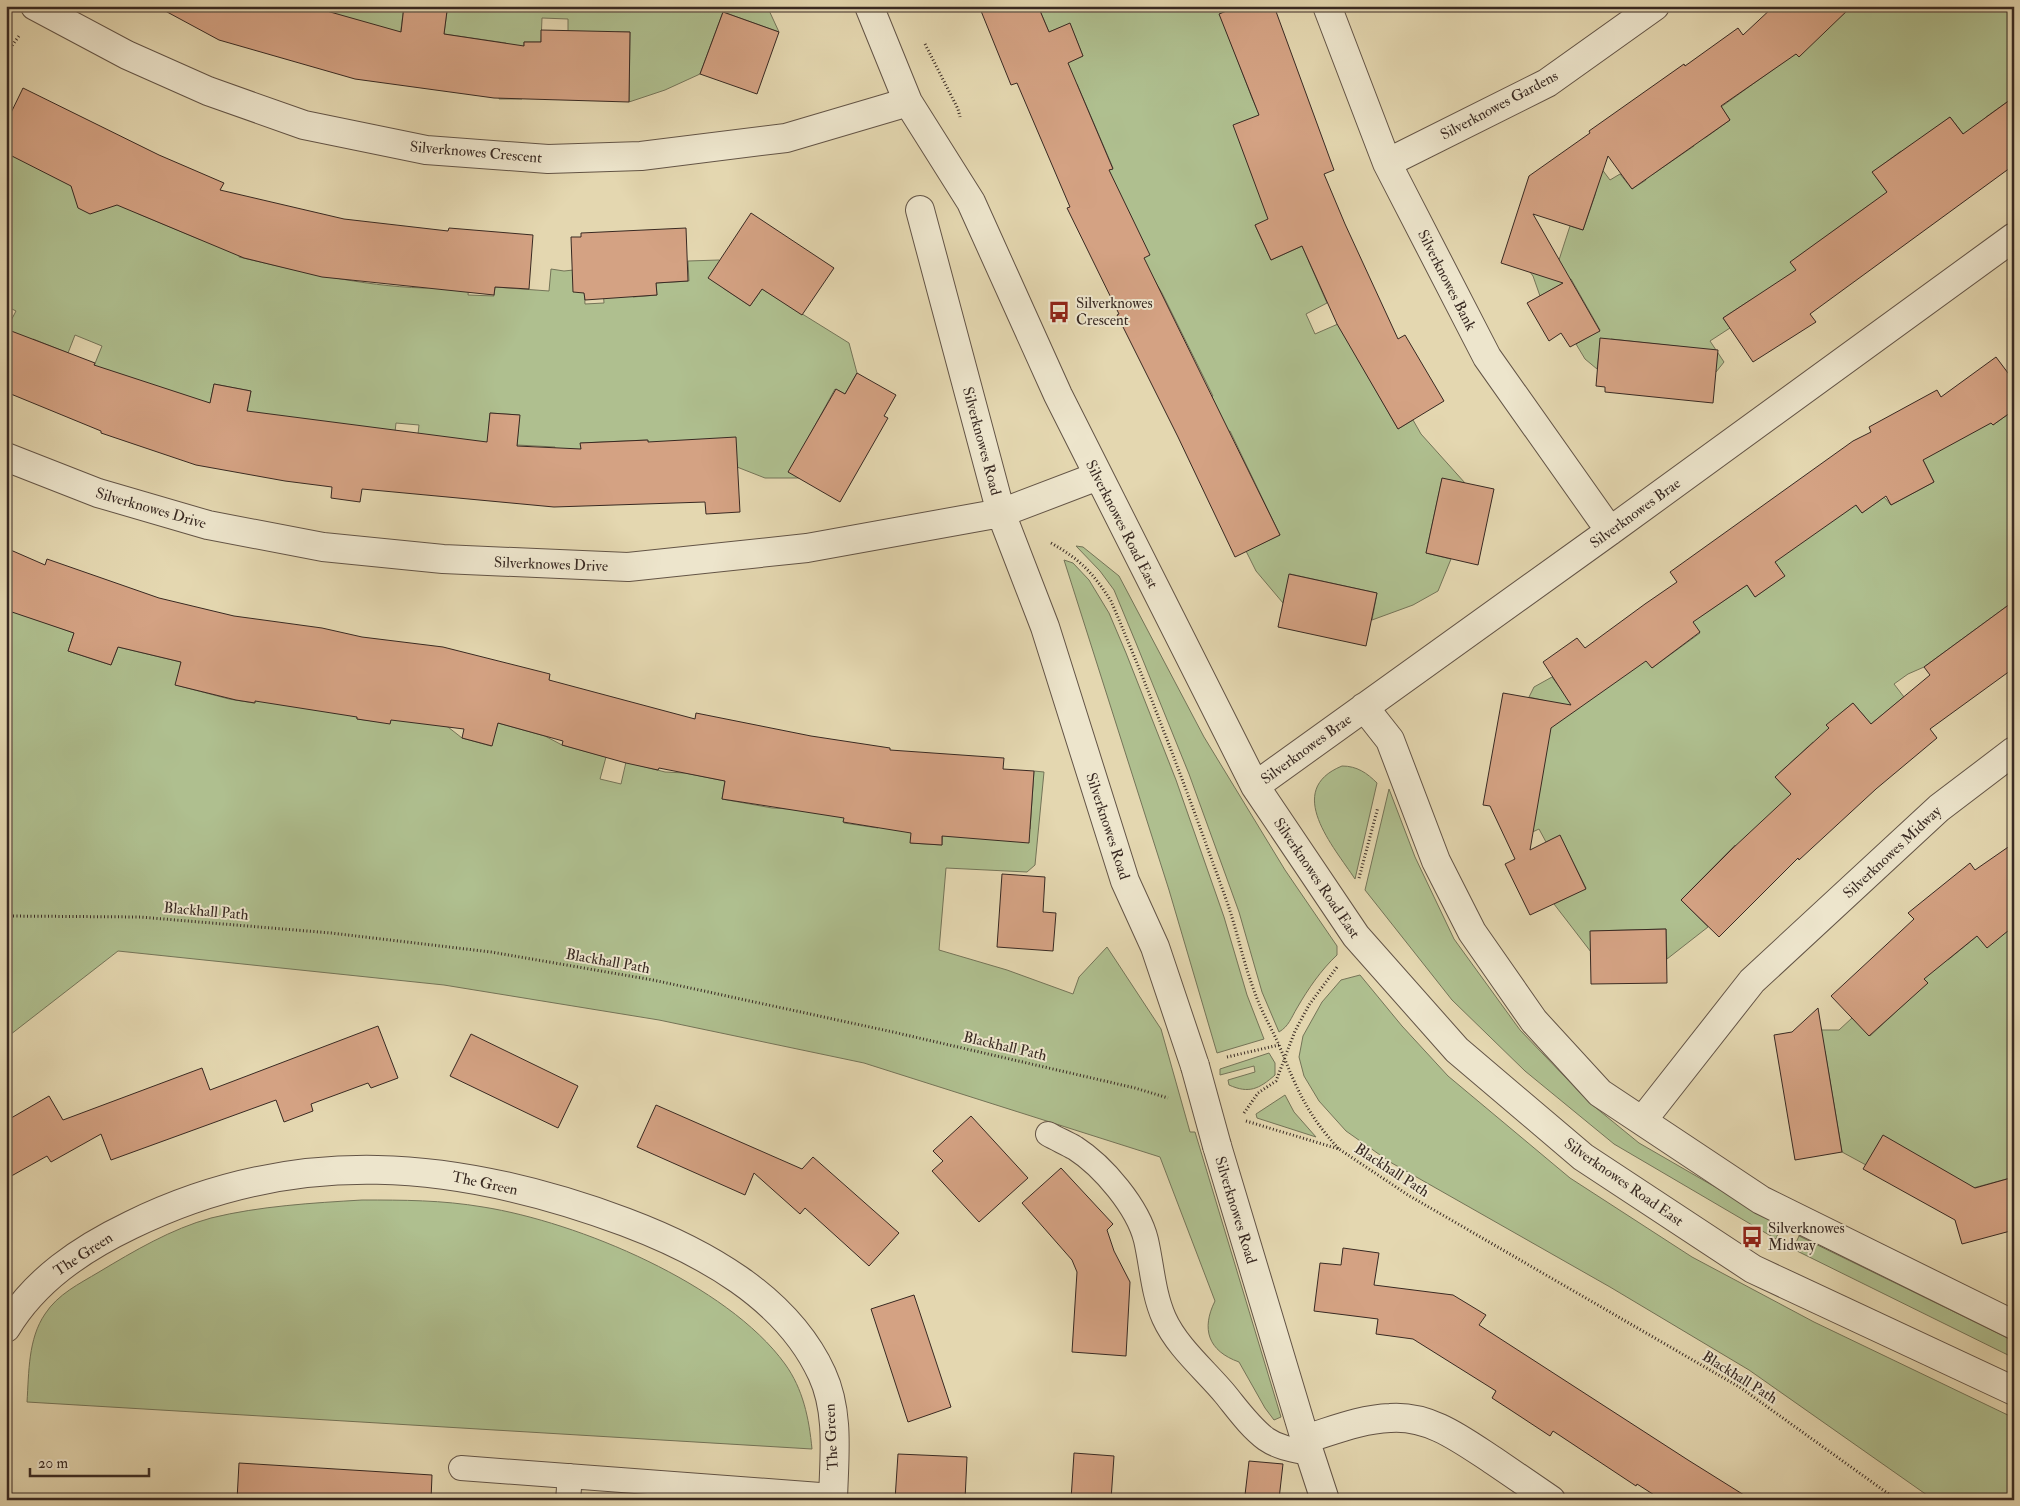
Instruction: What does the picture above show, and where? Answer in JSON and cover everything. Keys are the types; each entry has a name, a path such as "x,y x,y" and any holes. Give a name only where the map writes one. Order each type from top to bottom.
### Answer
{"street":[{"name":"Silverknowes Crescent","path":"35,6 127,56 208,91 304,125 426,150 548,159 641,156 786,138 908,102"},
{"path":"869,6 908,102"},
{"name":"Silverknowes Bank","path":"1327,6 1387,163 1487,357 1610,531"},
{"name":"Silverknowes Gardens","path":"1387,163 1547,82 1655,6"},
{"name":"Silverknowes Road East","path":"908,102 971,202 1058,395 1255,786 1362,943 1457,1050 1583,1157 1753,1269 2014,1391"},
{"name":"Silverknowes Road","path":"920,210 1001,513 1045,627 1125,881 1155,947 1195,1066 1217,1146 1325,1500"},
{"name":"Silverknowes Brae","path":"1255,786 2014,237"},
{"name":"Silverknowes Drive","path":"6,457 98,493 208,525 323,547 443,559 628,567 807,548 1001,513 1098,476"},
{"path":"1364,707 1390,740 1436,861 1472,932 1534,1021 1600,1093 1761,1200 2014,1325"},
{"name":"Silverknowes Midway","path":"1642,1121 1752,981 1939,808 2014,751"},
{"name":"The Green","path":"6,1328 27,1297 60,1267 105,1238 146,1217 192,1199 238,1186 331,1170 409,1170 489,1182 592,1210 645,1230 677,1244 720,1267 757,1293 785,1320 809,1351 822,1375 833,1406 833,1498"},
{"path":"1307,1446 1367,1421 1391,1418 1414,1420 1436,1426 1456,1436 1551,1500"}],"lane":[{"path":"1048,1134 1076,1149 1098,1168 1130,1206 1145,1237 1156,1296 1164,1318 1176,1339 1247,1422 1267,1440 1286,1448 1307,1446"},
{"path":"461,1468 833,1498"},
{"path":"568,1500 570,1476"}],"path":[{"path":"1047,540 1070,554 1094,575 1111,602 1182,777 1232,915 1255,994 1308,1112 1339,1149"},
{"name":"Blackhall Path","path":"6,916 140,917 331,933 490,952 653,980 941,1043 1135,1088 1173,1099"},
{"path":"1195,1066 1279,1044"},
{"name":"Blackhall Path","path":"1240,1120 1339,1149 1408,1195 1740,1388 1897,1500"}],"green space":[{"path":"309,6 404,6 394,84"},
{"path":"410,6 767,6 779,32 723,12 700,74 665,90 629,102 630,32 617,32 568,42 568,19 542,18 541,42 524,42 522,99 499,99 506,43 444,34 447,11"},
{"path":"1038,6 1224,6 1226,11 1220,14 1252,98 1304,216 1255,225 1271,260 1302,246 1327,303 1306,314 1315,334 1338,324 1398,429 1413,420 1421,434 1465,483 1442,479 1426,553 1451,559 1438,591 1413,605 1372,620 1377,593 1290,574 1283,603 1256,571 1246,551 1280,535 1230,431 1199,445 1183,412 1213,396 1162,293 1093,177 1113,168 1077,84 1037,75 1083,56 1070,24 1049,32"},
{"path":"1852,6 2014,6 2014,97 1986,117 2006,145 1964,135 1950,117 1920,140 1915,169 1901,151 1873,172 1895,203 1868,206 1791,262 1802,278 1749,301 1723,318 1730,328 1710,341 1724,362 1716,372 1693,348 1611,339 1599,354 1597,369 1585,359 1576,344 1600,330 1571,279 1540,296 1530,272 1535,256 1558,263 1570,226 1583,230 1595,195 1601,168 1610,180 1620,174 1632,189 1646,180 1635,165 1653,174 1694,146 1686,132 1705,138 1730,120 1721,107 1822,34"},
{"path":"6,153 110,195 139,214 199,239 242,242 239,257 353,281 423,288 469,284 468,295 494,296 495,287 549,291 551,269 564,271 583,269 585,304 604,303 603,289 632,287 633,297 657,295 656,283 689,281 688,261 719,260 735,271 723,288 750,306 762,289 849,343 857,373 845,394 835,389 796,460 806,466 799,478 765,478 737,467 648,456 647,440 581,443 581,458 554,457 555,447 517,445 519,415 490,413 486,466 418,434 419,425 396,423 390,477 247,413 251,391 214,384 210,404 88,381 102,346 75,335 68,353 33,339 19,376 6,330 16,311 6,306"},
{"path":"1972,396 1993,425 2014,410 2014,601 1924,667 1908,674 1894,684 1904,697 1871,724 1853,703 1827,725 1867,773 1840,771 1813,742 1775,777 1791,794 1764,874 1735,845 1681,900 1708,927 1667,959 1666,929 1591,931 1591,952 1554,904 1586,888 1560,836 1546,842 1539,829 1513,841 1546,701 1529,697 1534,687 1552,677 1576,710 1627,633 1652,668 1700,633 1680,605 1685,594 1701,616 1747,585 1755,597 1784,576 1765,548 1855,504 1862,513 1884,497 1891,505 1934,482 1923,460"},
{"path":"1076,546 1083,547 1119,576 1204,737 1285,870 1337,946 1337,955 1315,980 1288,1024 1279,1032 1262,992 1239,912 1189,774 1114,590 1100,571"},
{"path":"1064,560 1073,563 1089,580 1109,613 1126,653 1176,780 1224,917 1247,995 1264,1039 1217,1053 1169,890"},
{"path":"13,611 74,633 68,651 111,665 118,647 181,662 176,685 229,699 254,703 258,682 359,696 357,719 390,723 393,702 448,727 462,738 491,746 498,723 545,736 562,745 606,757 600,779 621,784 626,762 665,772 685,773 725,781 722,799 772,808 790,809 846,805 844,823 878,828 881,809 913,812 911,843 942,845 944,815 1030,829 1034,771 1044,772 1035,865 1027,872 946,868 939,950 1007,970 1073,994 1079,977 1107,947 1161,1029 1190,1132 1195,1132 1281,1417 1274,1420 1265,1408 1239,1362 1220,1352 1210,1338 1208,1321 1215,1301 1160,1157 864,1063 659,1020 444,985 118,951 6,1038 6,627"},
{"path":"1342,766 1352,767 1361,771 1377,783 1355,879 1326,836 1315,804 1316,789 1325,776"},
{"path":"1389,789 1415,857 1454,939 1520,1030 1590,1103 1639,1143 1781,1225 1776,1239 1614,1144 1525,1071 1452,1000 1365,890"},
{"path":"2014,926 2014,1177 1962,1191 1883,1136 1866,1165 1842,1152 1825,1051 1803,1030 1839,1030 1852,1018 1870,1036 1927,983 1903,957 1926,934 1948,960 1977,936"},
{"path":"1360,975 1402,1026 1448,1076 1570,1178 1692,1257 1814,1322 2014,1418 2014,1500 1934,1500 1749,1370 1610,1287 1390,1162 1346,1131 1319,1101 1304,1076 1299,1057 1303,1036 1322,1002 1341,980"},
{"path":"1269,1053 1275,1063 1275,1075 1259,1087 1242,1089 1229,1085 1228,1080 1255,1072 1254,1066 1220,1075 1220,1069"},
{"path":"1285,1095 1294,1112 1316,1137 1257,1118 1256,1114"},
{"path":"362,1200 453,1203 521,1215 605,1242 648,1261 689,1283 727,1308 759,1335 785,1364 801,1394 809,1426 812,1449 27,1402 30,1356 35,1334 50,1307 69,1290 153,1241 211,1218 267,1208"},
{"path":"1799,1236 2014,1341 2014,1358 1793,1249"}],"building":[{"path":"156,6 309,6 401,32 404,6 410,6 447,11 444,34 524,46 524,42 541,42 541,30 630,32 629,102 494,98 355,79 219,40"},
{"path":"979,6 1038,6 1049,32 1070,23 1083,56 1068,63 1113,169 1109,170 1150,255 1144,258 1280,535 1235,557 1067,208 1070,207 1017,83 1011,85"},
{"path":"1239,6 1274,6 1334,170 1324,174 1345,224 1398,339 1405,335 1444,401 1398,429 1337,324 1302,246 1271,260 1255,225 1268,219 1233,125 1259,115 1219,14"},
{"path":"1774,6 1852,6 1799,57 1796,54 1721,106 1730,120 1632,189 1608,156 1583,230 1533,214 1600,331 1570,347 1561,333 1549,341 1527,303 1563,283 1501,263 1529,176 1590,133 1589,131 1738,28 1743,35"},
{"path":"723,12 779,32 757,94 700,74"},
{"path":"23,88 159,155 224,183 220,190 344,219 448,231 449,228 533,235 529,289 495,287 494,295 322,277 244,258 117,205 90,214 78,208 71,186 6,153 6,123"},
{"path":"2014,97 2014,165 1810,314 1816,322 1753,362 1723,318 1796,270 1790,262 1887,192 1872,172 1950,117 1963,134"},
{"path":"751,213 834,268 802,315 762,289 750,306 708,278"},
{"path":"686,228 688,281 656,283 657,295 585,300 584,293 573,292 571,237 581,237 581,233"},
{"path":"6,329 95,363 94,365 210,403 214,384 251,391 247,411 487,442 490,413 520,415 517,446 581,449 580,443 648,440 648,442 736,437 740,512 706,514 705,502 554,507 362,489 360,502 331,498 332,487 285,481 196,465 101,433 101,431 6,392"},
{"path":"1600,338 1718,350 1713,403 1605,392 1605,387 1596,386"},
{"path":"1996,357 2014,381 2014,410 1993,425 1991,423 1923,460 1934,482 1891,505 1886,496 1862,513 1856,505 1775,562 1785,576 1755,597 1747,585 1693,622 1700,632 1652,668 1646,661 1551,728 1530,850 1560,835 1586,889 1530,915 1505,864 1515,859 1490,806 1483,805 1503,693 1571,705 1543,662 1577,638 1585,648 1677,582 1670,572 1853,441 1871,432 1869,427 1937,390 1941,397"},
{"path":"857,373 896,395 884,416 888,418 840,502 788,472 836,389 845,394"},
{"path":"1442,478 1494,489 1478,565 1426,553"},
{"path":"6,548 45,565 47,559 159,598 234,616 322,628 362,637 443,647 550,674 549,680 695,719 696,713 811,736 890,748 890,750 1004,758 1003,769 1034,771 1029,843 942,836 942,845 910,843 911,833 843,822 844,818 722,799 725,781 626,763 562,745 563,741 498,723 492,746 462,738 464,729 391,720 390,724 357,719 357,717 255,701 255,703 236,700 175,685 181,662 118,647 111,665 68,651 74,633 6,610"},
{"path":"1289,574 1377,593 1366,646 1278,627"},
{"path":"2014,601 2014,668 1930,729 1937,738 1876,789 1799,860 1798,858 1719,937 1681,900 1791,794 1775,777 1829,728 1826,725 1853,703 1871,724 1930,675 1924,667"},
{"path":"2014,843 2014,926 1987,948 1977,936 1924,979 1928,983 1869,1036 1831,996 1914,919 1908,913 1970,863 1975,870"},
{"path":"1002,874 1045,877 1043,912 1056,913 1053,951 997,947"},
{"path":"1666,929 1667,983 1591,984 1590,931"},
{"path":"1818,1008 1842,1152 1795,1160 1774,1035 1792,1032"},
{"path":"378,1026 398,1078 371,1088 368,1083 311,1104 313,1111 284,1122 276,1100 111,1160 101,1134 51,1162 47,1156 6,1179 6,1121 49,1096 63,1120 202,1068 210,1090"},
{"path":"471,1034 578,1086 558,1128 450,1076"},
{"path":"656,1105 802,1169 813,1157 899,1233 869,1266 805,1208 800,1214 754,1173 745,1195 637,1147"},
{"path":"971,1116 1028,1178 979,1222 932,1171 943,1161 933,1151"},
{"path":"1883,1135 1975,1188 2014,1177 2014,1230 1962,1244 1955,1220 1863,1169"},
{"path":"1061,1168 1113,1224 1107,1230 1114,1251 1130,1282 1126,1356 1072,1352 1077,1272 1072,1260 1022,1203"},
{"path":"1343,1248 1379,1253 1374,1285 1453,1295 1486,1315 1479,1325 1752,1500 1662,1500 1637,1484 1636,1486 1553,1431 1550,1436 1492,1398 1496,1391 1413,1339 1376,1334 1378,1319 1314,1311 1320,1263 1341,1265"},
{"path":"914,1295 951,1407 908,1422 871,1309"},
{"path":"1074,1453 1114,1456 1111,1500 1071,1500"},
{"path":"898,1454 967,1457 965,1500 895,1500"},
{"path":"1249,1461 1283,1464 1279,1499 1245,1495"},
{"path":"239,1463 432,1475 431,1500 237,1500"}],"place":[{"name":"Silverknowes Crescent","path":"1059,312"},
{"name":"Silverknowes Midway","path":"1752,1237"}]}
